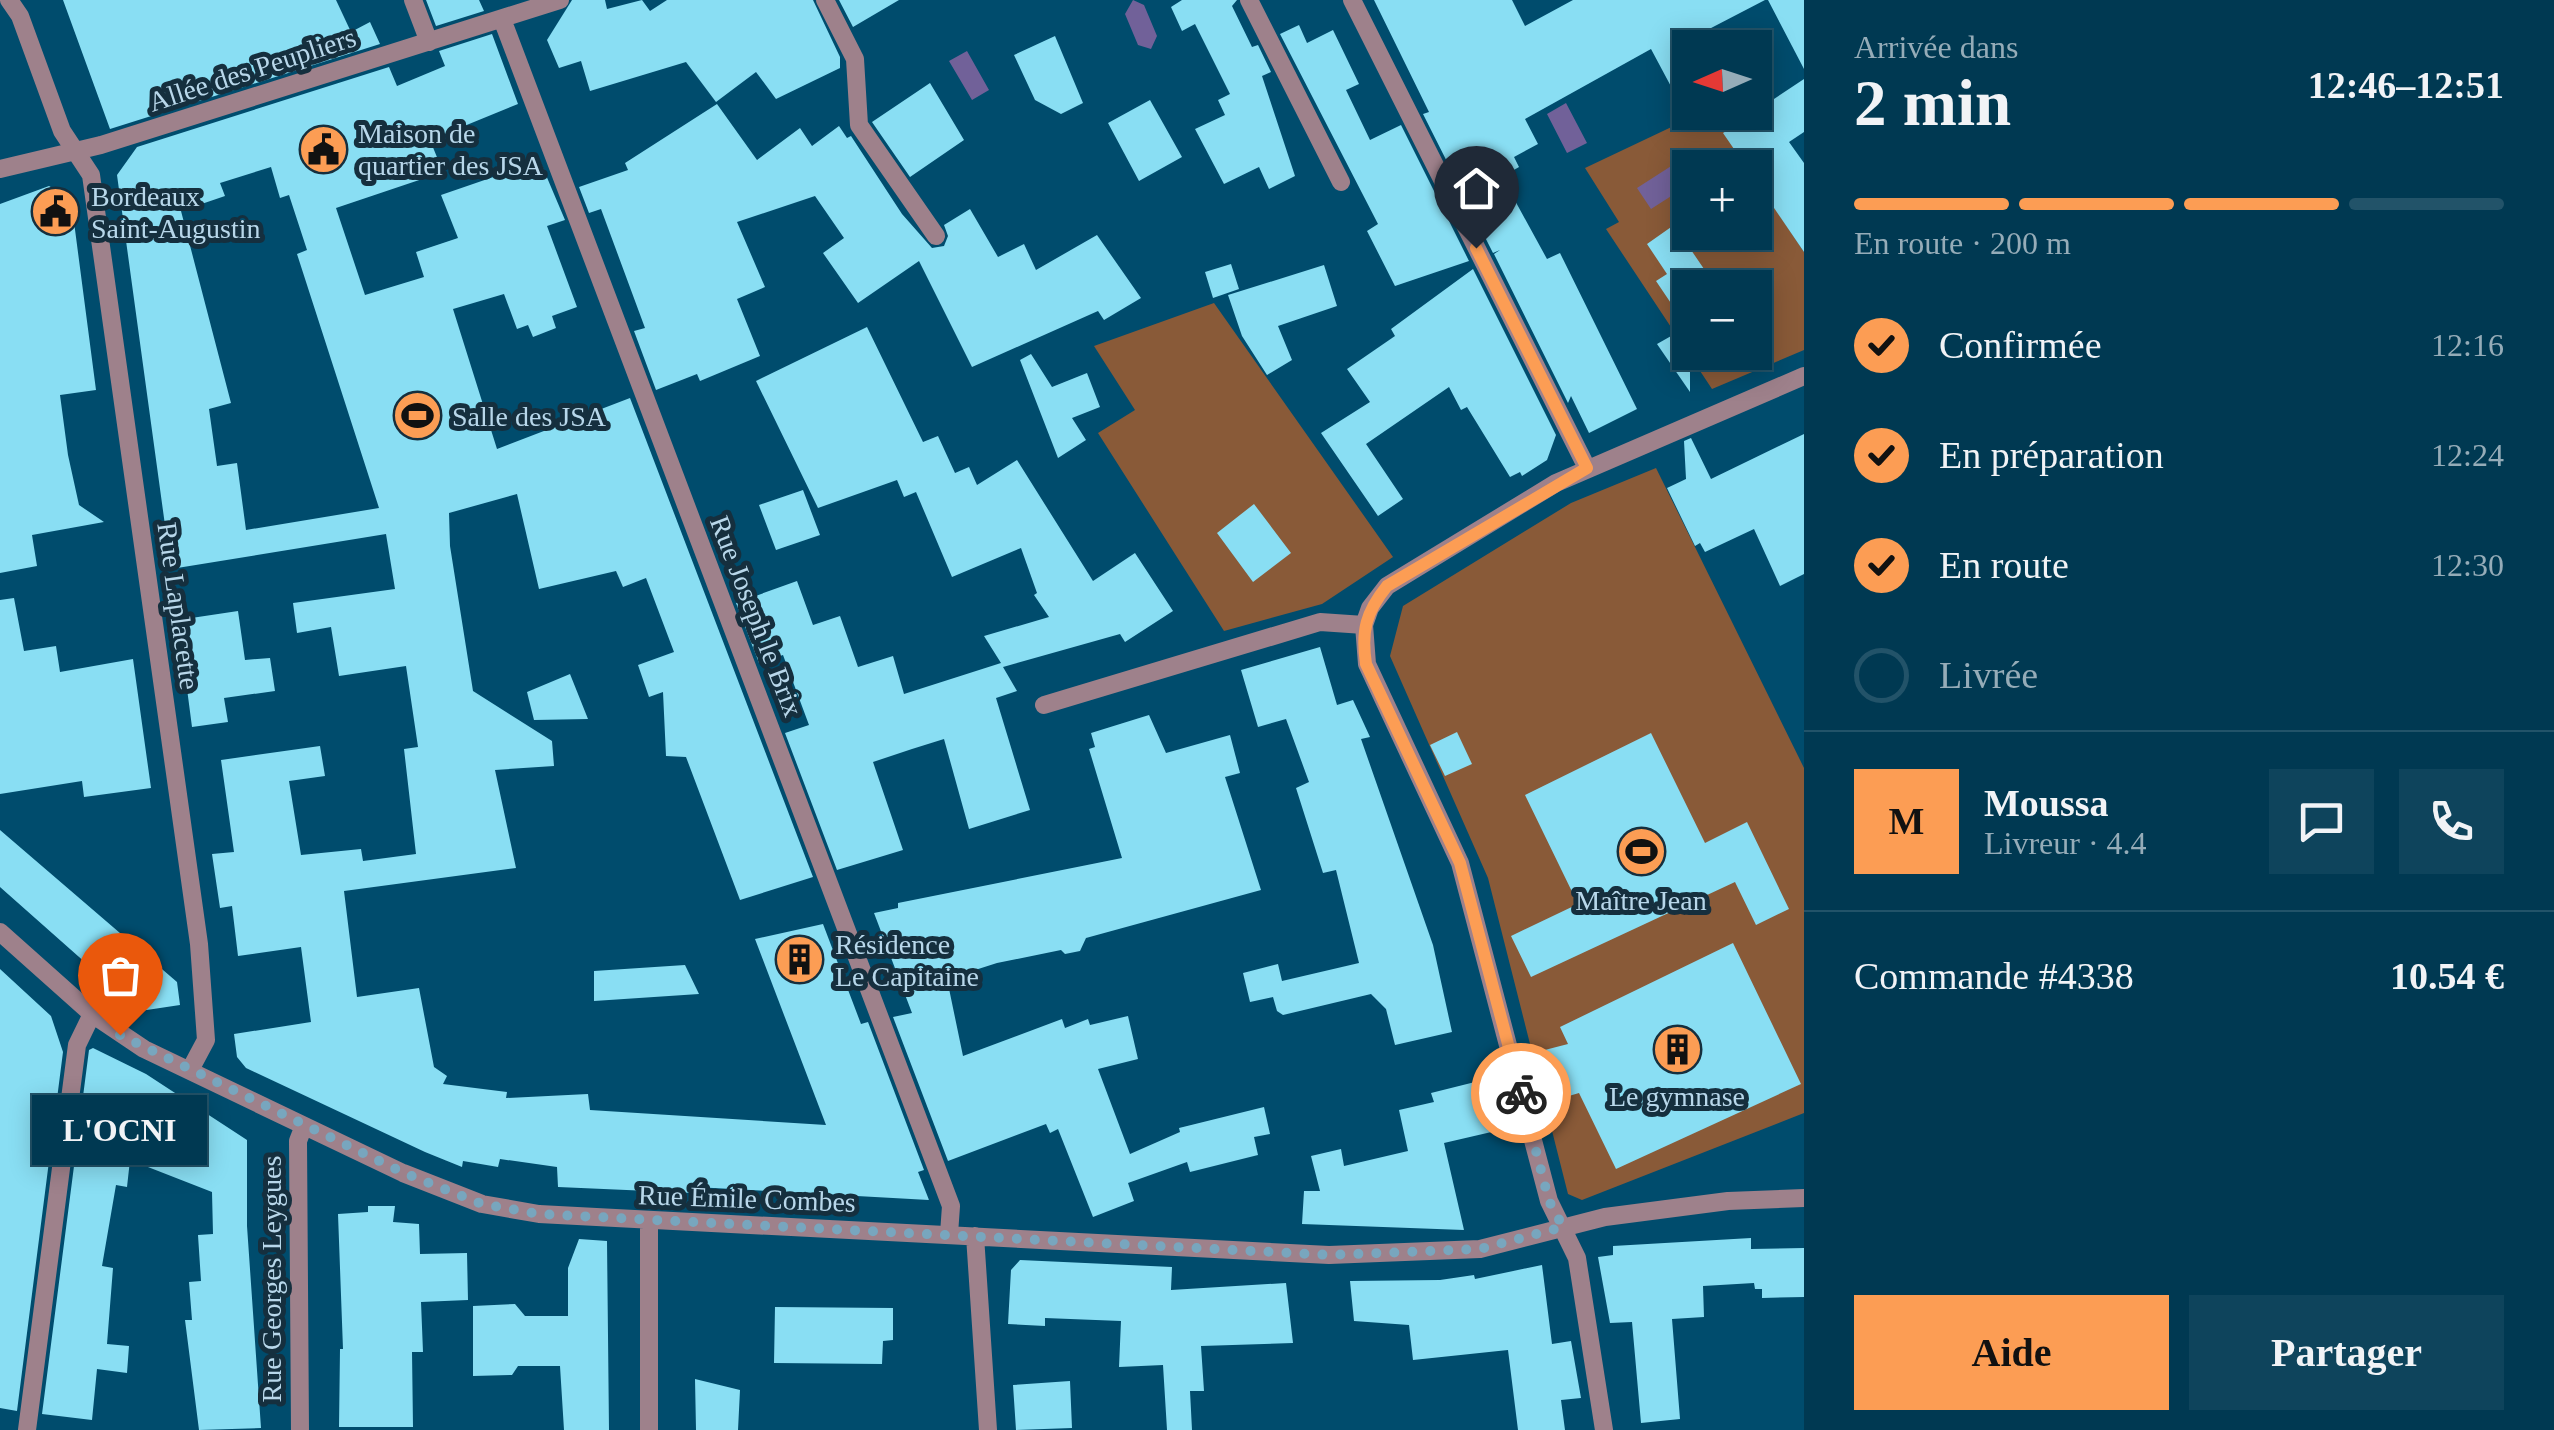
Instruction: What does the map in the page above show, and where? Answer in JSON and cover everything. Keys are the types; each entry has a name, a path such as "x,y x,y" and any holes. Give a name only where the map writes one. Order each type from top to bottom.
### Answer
{"street":[{"name":"Rue Laplacette","path":"10,0 20,16 62,132 90,175 96,206 199,944 206,1040 190,1070"},
{"path":"413,0 429,42"},
{"name":"Allée des Peupliers","path":"0,169 75,152 560,0"},
{"path":"826,0 855,58 859,125 936,236"},
{"path":"1248,0 1341,182"},
{"path":"1352,0 1587,468"},
{"name":"Rue Joseph le Brix","path":"502,19 951,1206 950,1234"},
{"path":"1604,1430 1577,1258 1549,1201 1460,863 1366,664 1364,625 1370,608 1387,586 1587,468 1804,376"},
{"path":"1044,705 1320,622 1364,625"},
{"name":"Rue Émile Combes","path":"0,932 92,1014 144,1050 303,1128 482,1204 592,1220 1310,1254 1420,1254 1480,1249 1646,1211 1804,1198"},
{"path":"28,1430 77,1045 92,1014"},
{"name":"Rue Georges Leygues","path":"300,1430 298,1141 303,1128"},
{"path":"649,1222 649,1430"},
{"path":"975,1236 988,1430"}],"shaded area":[{"path":"1133,0 1144,5 1157,36 1151,49 1138,45 1125,14"},
{"path":"967,51 989,90 972,100 949,61"},
{"path":"1566,103 1587,143 1567,153 1547,114"},
{"path":"1672,127 1672,130 1723,130 1736,150 1672,150 1672,250 1772,250 1772,204 1804,252 1804,350 1772,364 1772,270 1672,270 1672,329 1606,229 1619,222 1585,168"},
{"path":"1672,166 1672,196 1651,209 1637,188"},
{"path":"1214,303 1393,557 1322,604 1224,631 1098,433 1135,410 1094,346"},
{"path":"1699,370 1757,370 1712,389"},
{"name":"Maître Jean","path":"1656,468 1804,768 1804,1113 1582,1200 1568,1194 1488,878 1390,656 1403,606 1571,503"}],"building":[{"path":"63,0 336,0 351,32 370,22 380,44 110,129"},
{"path":"426,0 479,0 484,11 436,26"},
{"path":"572,0 605,0 607,9 642,0 650,11 667,0 813,0 840,57 840,68 776,99 756,72 716,102 686,62 590,91 581,61 559,68 547,40"},
{"path":"839,0 899,0 853,27"},
{"path":"1182,0 1237,0 1232,6 1252,47 1258,45 1271,72 1262,76 1295,176 1269,189 1259,167 1224,184 1195,129 1225,115 1218,100 1230,94 1195,24 1182,31 1171,7"},
{"path":"1374,0 1512,0 1525,26 1573,0 1765,0 1707,30 1672,30 1672,88 1651,49 1525,119 1538,144 1514,157 1519,167 1507,174 1518,194 1513,197 1547,259 1560,253 1637,409 1589,433 1571,396 1568,403 1494,254 1500,250 1493,253 1423,114 1429,112"},
{"path":"1768,0 1804,0 1804,69"},
{"path":"1299,25 1307,43 1333,30 1359,84 1346,90 1370,140 1401,125 1469,261 1395,286 1367,231 1378,224 1280,34"},
{"path":"492,34 518,104 430,140 443,172 336,208 365,295 424,277 416,252 458,238 441,195 540,161 565,220 547,226 577,307 552,316 556,328 533,337 528,325 517,329 504,294 453,309 497,449 630,398 813,877 740,900 686,757 666,756 663,692 649,697 638,665 674,652 646,578 623,587 616,571 539,589 517,494 449,513 450,546 473,691 552,741 554,766 495,770 516,868 344,891 357,997 419,988 434,1067 447,1076 443,1084 507,1092 506,1098 588,1094 590,1110 826,1125 755,939 823,924 861,1024 868,1022 924,1170 918,1172 929,1200 695,1187 695,1193 558,1187 557,1167 500,1159 498,1167 463,1161 462,1167 246,1068 237,1057 234,1034 311,1022 301,947 238,956 232,906 220,908 212,854 234,852 221,760 320,746 325,776 289,781 301,855 361,849 363,861 416,854 404,749 418,747 406,666 339,676 331,627 297,633 293,603 395,589 386,534 171,569 117,175 137,147 389,67 397,86 445,66 439,51","holes":["271,167 280,198 289,195 307,250 297,254 379,508 246,530 237,463 217,466 209,409 231,403 181,211 225,196 220,183"]},
{"path":"1055,36 1083,103 1061,114 1035,100 1014,55"},
{"path":"1804,79 1804,132 1789,142 1804,163 1804,252 1772,205 1772,150 1735,150 1723,133 1772,130 1772,100"},
{"path":"930,83 964,140 910,177 872,122"},
{"path":"1150,100 1182,157 1139,181 1108,123"},
{"path":"717,104 757,160 800,128 812,146 839,126 847,138 851,136 902,214 932,248 944,246 948,236 944,225 970,209 998,257 1024,244 1036,270 1097,235 1141,298 1104,320 1098,311 972,367 919,261 858,303 823,253 844,238 815,196 737,222 765,287 737,299 760,356 700,381 697,374 656,390 634,331 645,328 601,209 589,213 579,187 628,170 625,163"},
{"path":"49,186 71,199 96,390 60,395 68,455 79,505 104,522 32,535 37,566 0,573 0,204"},
{"path":"1672,226 1672,250 1691,250 1705,270 1672,270 1672,305 1656,281 1667,274 1647,244"},
{"path":"1231,264 1239,289 1213,298 1205,272"},
{"path":"1324,265 1337,306 1278,326 1292,360 1267,375 1242,336 1228,295"},
{"path":"1473,269 1556,435 1547,460 1522,476 1520,472 1510,477 1467,407 1461,410 1449,387 1366,444 1403,499 1378,516 1321,433 1370,402 1347,369 1395,336 1391,329"},
{"path":"867,327 923,442 938,436 955,473 969,467 977,485 1017,460 1093,581 1135,553 1173,611 1125,642 1120,634 1003,667 1017,691 996,698 1030,810 969,829 944,739 873,762 903,850 837,870 785,733 809,725 783,655 759,663 736,603 797,581 813,625 840,616 858,667 893,656 904,694 1001,663 984,636 1049,617 1034,595 1037,593 1021,548 952,577 916,492 904,497 897,480 818,508 756,381"},
{"path":"1672,336 1672,366 1657,344"},
{"path":"1031,354 1052,387 1087,373 1100,407 1072,418 1086,440 1058,458 1020,360"},
{"path":"1675,370 1690,370 1690,392"},
{"path":"1804,434 1804,574 1780,586 1754,529 1705,552 1700,543 1695,546 1667,488 1686,479 1684,441 1691,438 1711,479"},
{"path":"803,490 820,535 776,550 759,505"},
{"path":"1254,504 1291,553 1253,582 1217,533"},
{"path":"14,598 24,651 56,646 60,672 133,659 151,788 84,797 82,781 0,794 0,600"},
{"path":"238,611 245,660 270,658 275,691 224,698 228,722 192,727 178,620"},
{"path":"1320,647 1337,705 1353,700 1370,737 1361,739 1433,945 1452,1032 1395,1045 1386,1009 1371,994 1283,1015 1277,1011 1273,997 1250,1002 1243,973 1278,964 1282,981 1359,963 1336,870 1323,873 1296,788 1309,782 1286,719 1258,727 1241,670"},
{"path":"570,674 588,719 534,720 527,692"},
{"path":"1149,715 1166,753 1230,735 1240,773 1225,777 1261,890 1086,938 1080,951 1065,954 1061,950 997,963 947,979 963,1056 1062,1019 1065,1028 1088,1019 1090,1025 1128,1016 1138,1059 1098,1069 1130,1154 1180,1132 1179,1128 1264,1107 1270,1134 1254,1137 1258,1155 1190,1172 1187,1162 1128,1183 1134,1201 1093,1217 1058,1129 1050,1133 1046,1124 948,1161 893,1017 912,1013 874,913 898,908 898,903 1122,858 1089,749 1095,747 1091,733"},
{"path":"1457,732 1472,764 1445,776 1430,745"},
{"path":"1651,733 1705,843 1747,822 1789,909 1756,925 1735,882 1531,977 1511,936 1578,904 1525,795"},
{"path":"0,830 177,982 180,1005 140,1011 0,887"},
{"name":"Le gymnase","path":"1733,943 1801,1084 1616,1169 1579,1093 1552,1101 1537,1052 1568,1044 1560,1027"},
{"path":"685,965 699,994 594,1001 594,971"},
{"path":"0,969 51,1016 63,1052 17,1411 0,1408"},
{"path":"93,1048 146,1074 247,1140 247,1226 261,1428 199,1430 185,1320 192,1320 189,1282 201,1281 198,1235 213,1234 212,1192 130,1160 127,1187 116,1185 102,1266 113,1268 107,1344 129,1346 127,1373 97,1369 92,1420 42,1414 89,1050"},
{"path":"1487,1079 1500,1130 1444,1143 1464,1230 1302,1224 1304,1191 1320,1191 1311,1156 1341,1149 1344,1166 1408,1151 1399,1110 1434,1102 1431,1093"},
{"path":"368,1206 395,1206 393,1222 419,1224 420,1254 467,1253 468,1300 421,1302 423,1352 412,1352 413,1427 339,1427 343,1349 338,1214 368,1212"},
{"path":"1751,1238 1751,1249 1804,1248 1804,1297 1762,1298 1762,1289 1755,1289 1754,1283 1703,1286 1704,1317 1672,1319 1680,1419 1641,1423 1632,1322 1610,1323 1598,1257 1613,1255 1613,1246"},
{"path":"579,1239 607,1241 609,1430 564,1430 560,1366 518,1366 512,1375 473,1376 473,1306 515,1304 525,1316 568,1316 568,1268"},
{"path":"1020,1260 1172,1267 1171,1290 1286,1283 1293,1343 1201,1346 1204,1391 1190,1391 1192,1430 1167,1430 1163,1365 1119,1367 1121,1321 1045,1318 1045,1326 1008,1324 1011,1270"},
{"path":"1542,1265 1552,1344 1571,1341 1581,1398 1561,1400 1565,1430 1518,1430 1508,1350 1413,1360 1409,1325 1354,1321 1350,1281 1440,1280 1474,1275 1475,1279"},
{"path":"775,1307 893,1308 893,1340 883,1341 882,1364 774,1363"},
{"path":"695,1379 740,1390 738,1430 696,1430"},
{"path":"1070,1381 1072,1428 1016,1430 1013,1385"}],"way so far":[{"path":"120,1035 303,1128 482,1204 592,1220 898,1230 1014,1240 1330,1255 1480,1249 1563,1227 1549,1201 1521,1093"}],"place":[{"name":"Maison de quartier des JSA","path":"323,149"},
{"name":"Bordeaux Saint-Augustin","path":"56,212"},
{"name":"Salle des JSA","path":"417,416"},
{"name":"Maître Jean","path":"1641,852"},
{"name":"Résidence Le Capitaine","path":"800,960"},
{"name":"L'OCNI","path":"120,1035"},
{"name":"Le gymnase","path":"1677,1049"}],"route":[{"path":"1476,248 1587,468 1387,586 1370,608 1362,642 1366,664 1460,863 1521,1093"}]}
